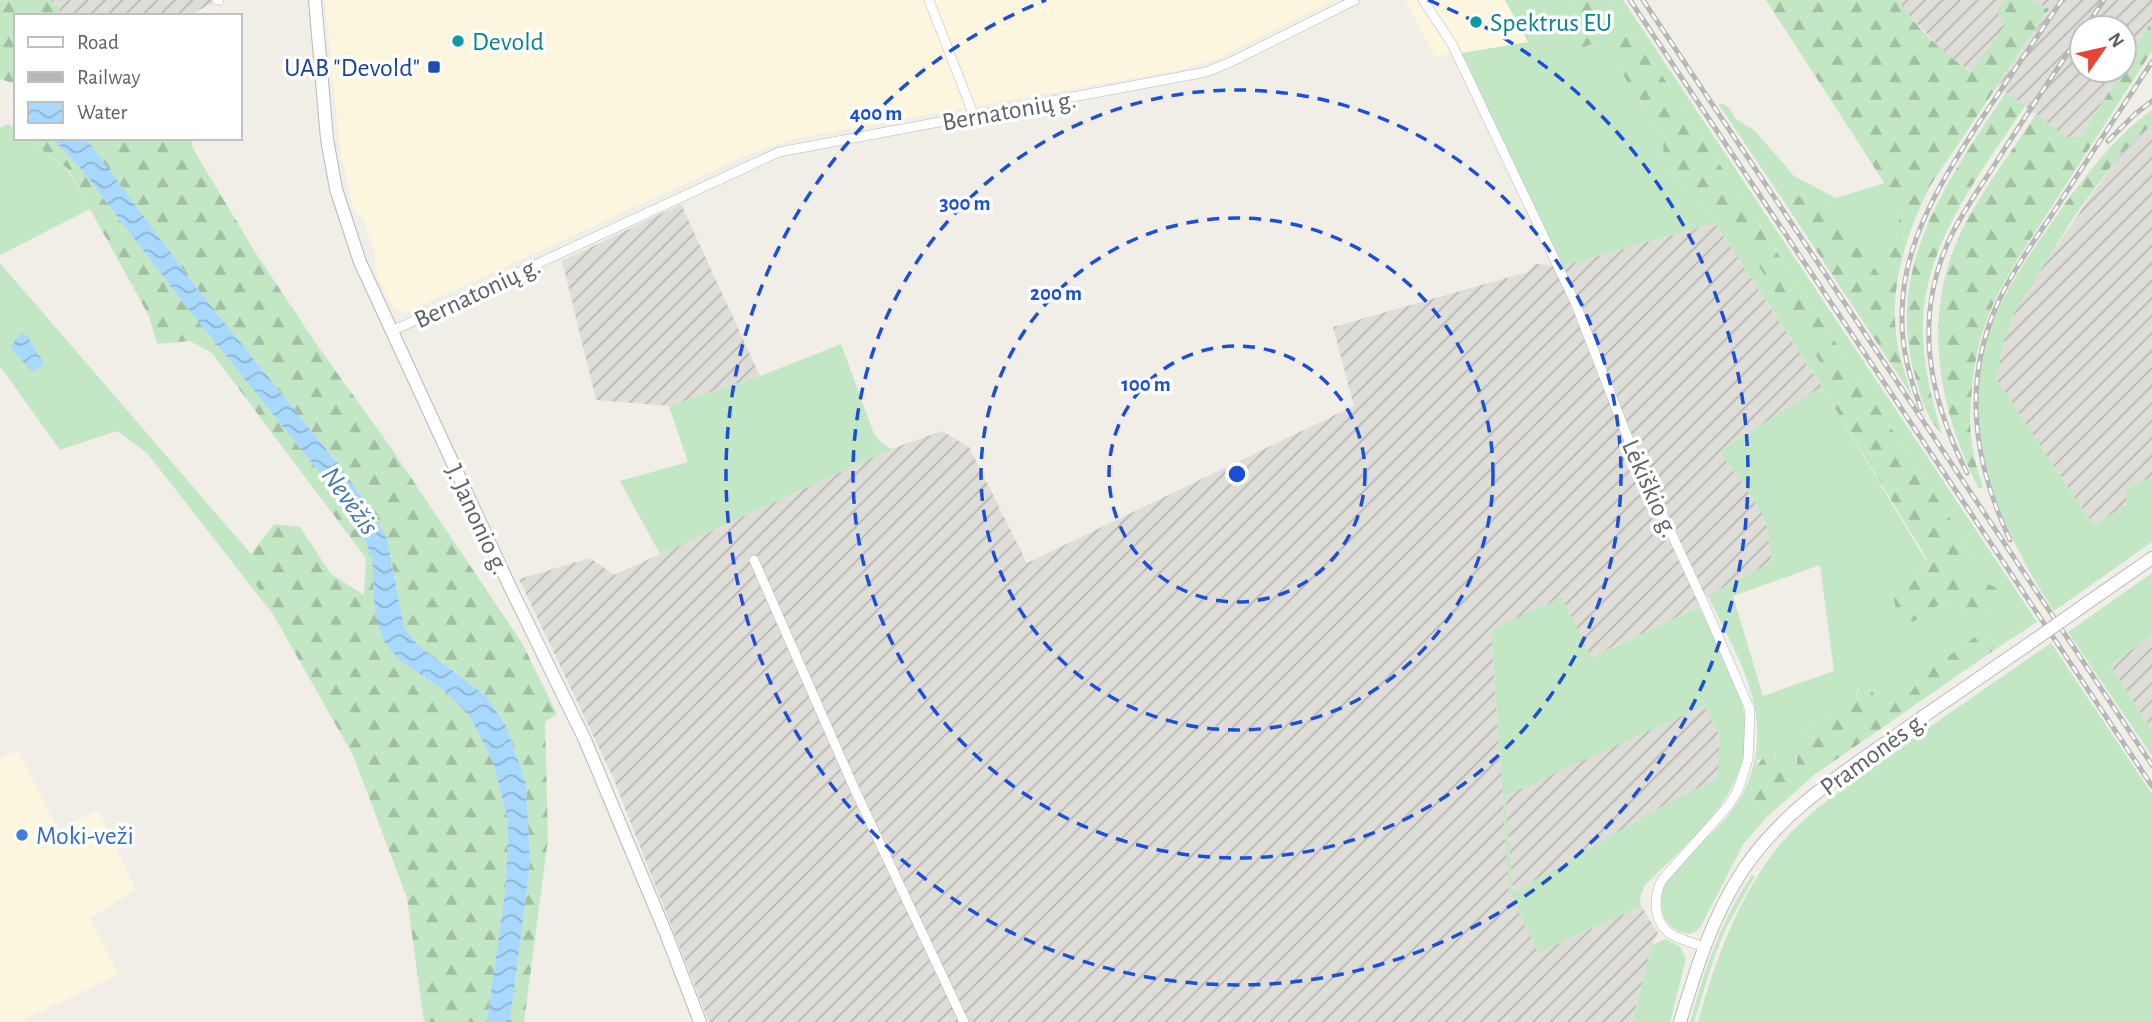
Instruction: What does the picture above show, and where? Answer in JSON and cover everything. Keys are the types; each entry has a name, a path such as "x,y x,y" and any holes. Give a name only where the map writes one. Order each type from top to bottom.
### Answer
{"street":[{"name":"J. Janonio g.","path":"315,0 327,139 336,189 360,262 505,577 585,740 700,1022"},
{"path":"929,0 974,116"},
{"name":"Bernatonių g.","path":"392,331 779,152 1206,72 1355,0"},
{"name":"Lėkiškio g.","path":"1423,0 1452,44 1576,302 1631,446 1750,710 1748,759 1738,790 1730,805 1662,880 1656,892 1656,909 1670,934 1704,947"},
{"name":"Pramonės g.","path":"1680,1022 1704,947 1724,902 1745,867 1797,809 1839,775 2152,558"},
{"path":"754,560 855,790 964,1022"}],"shaded area":[{"path":"50,0 217,0 194,14 59,14 58,6"},
{"path":"325,0 1334,0 1222,57 1179,70 792,139 747,155 407,312 400,312 390,303 375,271 375,253 363,219 354,211 340,150"},
{"path":"1405,0 1505,0 1529,43 1435,56"},
{"path":"1898,0 2005,0 1996,11 2006,24 1972,72 1944,52"},
{"path":"2032,0 2152,0 2152,21 2138,44 2138,14 2068,14 2068,84 2113,84 2081,137 2066,137 1998,86 2049,10"},
{"path":"2152,124 2152,477 2125,489 2127,504 2094,526 1996,379 2004,341 2014,313 2032,282 2117,158"},
{"path":"681,204 760,376 669,406 596,400 562,261"},
{"path":"1715,223 1822,387 1720,451 1761,511 1767,527 1772,562 1708,596 1699,607 1590,658 1491,630 1509,890 1538,953 1641,906 1658,933 1652,945 1632,1022 709,1022 612,775 519,579 590,558 614,575 891,449 942,431 969,447 1027,563 1354,406 1333,327 1528,272 1535,264 1562,266"},
{"path":"2152,636 2152,731 2110,665"},
{"path":"1704,705 1720,737 1718,779 1673,800 1513,893 1505,796"},
{"path":"18,750 58,830 98,810 136,889 90,919 119,974 19,1022 0,1022 0,759"}],"green space":[{"path":"0,0 50,0 58,6 59,14 14,14 14,83 0,79"},
{"path":"1505,0 1573,0 1573,45 1585,47 1598,41 1608,50 1663,140 1664,165 1682,189 1694,192 1715,223 1562,266 1462,53 1528,42"},
{"path":"1573,0 1609,0 1626,20 1964,540 1971,561 1959,585 1963,589 1971,588 1983,581 1996,588 2002,599 1996,608 1982,617 1942,603 1913,622 1900,617 1894,597 1895,590 1904,579 1930,569 1924,554 1822,387 1830,378 1732,224 1715,223 1694,192 1682,189 1664,165 1663,140 1608,50 1598,41 1585,47 1573,45"},
{"path":"1609,0 1623,0 2037,622 2000,646 1979,634 1946,658 1932,663 1910,693 1895,703 1878,701 1871,689 1858,687 1856,697 1794,738 1797,766 1780,768 1776,755 1758,760 1750,788 1751,798 1767,817 1744,843 1701,926 1689,934 1672,927 1664,917 1662,890 1670,876 1721,824 1738,802 1751,773 1757,741 1757,722 1749,685 1708,596 1772,562 1767,527 1761,511 1720,451 1822,386 1715,223 1732,223 1830,378 1822,387 1931,569 1917,572 1913,622 1942,603 1982,617 1996,608 2002,599 1996,588 1963,589 1959,585 1971,561 1964,540 1626,20","holes":["1820,565 1834,671 1763,696 1733,596"]},
{"path":"1766,0 1898,0 1931,40 1971,72 2006,24 1996,11 2005,0 2032,0 2049,9 1930,186 1908,239 1898,276 1895,314 1898,349 1912,396 1781,197 1785,194 1827,201 1880,276 1897,241 1900,207"},
{"path":"2152,21 2152,51 2138,73 2138,44"},
{"path":"2113,84 2131,84 2013,267 1991,309 1976,358 1971,401 1973,449 1983,487 1979,489 1952,424 1939,356 1943,288 1952,255 1974,208 2036,114 2066,137 2081,137"},
{"path":"2006,92 2025,106 1959,209 1934,264 1926,293 1924,351 1942,434 1927,413 1914,372 1907,332 1908,294 1928,223 1964,157"},
{"path":"1721,103 1728,107 1736,119 1755,131 1794,176 1836,198 1885,183 1900,207 1897,241 1880,277 1827,201 1785,194 1781,197 1719,105"},
{"path":"2152,110 2152,124 2117,158 2076,214 2066,212 2062,208 2092,168 2126,131"},
{"path":"8,124 14,128 14,140 29,140 67,169 90,209 0,255 0,128"},
{"path":"29,140 54,140 81,169 181,300 328,483 362,534 372,557 375,616 399,660 443,690 469,715 493,762 508,821 506,884 487,1022 424,1022 407,898 353,755 254,581 251,554 274,524 300,527 331,574 364,595 366,558 212,353 190,341 157,344 149,316 68,169"},
{"path":"86,140 193,140 192,147 255,252 522,643 557,714 545,722 548,839 524,1022 510,1022 530,865 526,783 506,726 486,696 417,644 404,627 387,538 374,515 342,469 196,287"},
{"path":"2062,208 2066,212 2076,214 2014,313 2004,341 1996,379 2094,526 2127,504 2125,489 2152,477 2152,542 2054,611 2016,545 2000,509 1980,434 1978,396 1982,358 1993,321 2016,277"},
{"path":"0,263 251,554 254,581 272,613 147,453 117,431 60,450 0,366"},
{"path":"841,344 874,434 891,449 660,554 620,481 688,462 669,406 760,376"},
{"path":"2152,573 2152,636 2110,665 2152,731 2152,756 2068,632"},
{"path":"1562,597 1591,658 1699,607 1732,675 1745,717 1745,747 1738,774 1725,798 1688,843 1645,885 1640,897 1641,906 1538,953 1509,890 1491,630","holes":["1704,706 1720,737 1717,779 1673,800 1513,893 1505,796"]},
{"path":"1979,634 2000,646 1814,775 1767,817 1751,798 1752,778 1765,755 1770,751 1775,752 1780,768 1797,766 1797,756 1791,747 1794,738 1856,697 1862,680 1878,701 1895,703 1910,693 1932,663 1946,658"},
{"path":"2051,643 2152,794 2152,1022 1698,1022 1711,979 1736,915 1758,875 1782,842 1841,790"},
{"path":"1752,875 1755,876 1726,928 1694,1022 1690,1022 1715,945 1731,909"},
{"path":"1665,939 1680,946 1686,959 1670,1022 1632,1022 1652,945"}],"water":[{"name":"Nevėžis","path":"54,140 88,141 196,287 342,469 387,538 404,627 417,644 486,696 506,726 526,783 530,865 510,1022 487,1022 506,884 508,821 493,762 469,715 443,690 399,660 385,643 375,616 372,557 362,534 328,483 181,300 81,169"},
{"path":"21,333 28,337 44,364 32,372 10,347"}],"railway":[{"path":"1630,0 2152,786"},
{"path":"1643,0 2152,765"},
{"path":"1921,409 1907,363 1902,327 1904,288 1916,238 1926,214 1964,146 2062,0"},
{"path":"2094,14 2104,0"},
{"path":"1967,473 1943,414 1935,385 1930,355 1932,295 1952,234 2068,53"},
{"path":"2010,540 1987,477 1976,415 1981,353 1990,321 2021,260 2152,62"},
{"path":"2108,141 2152,101"}],"place":[{"name":"Spektrus EU","path":"1476,22"},
{"name":"Devold","path":"458,41"},
{"name":"UAB \"Devold\"","path":"434,67"},
{"name":"Moki-veži","path":"22,835"}]}
